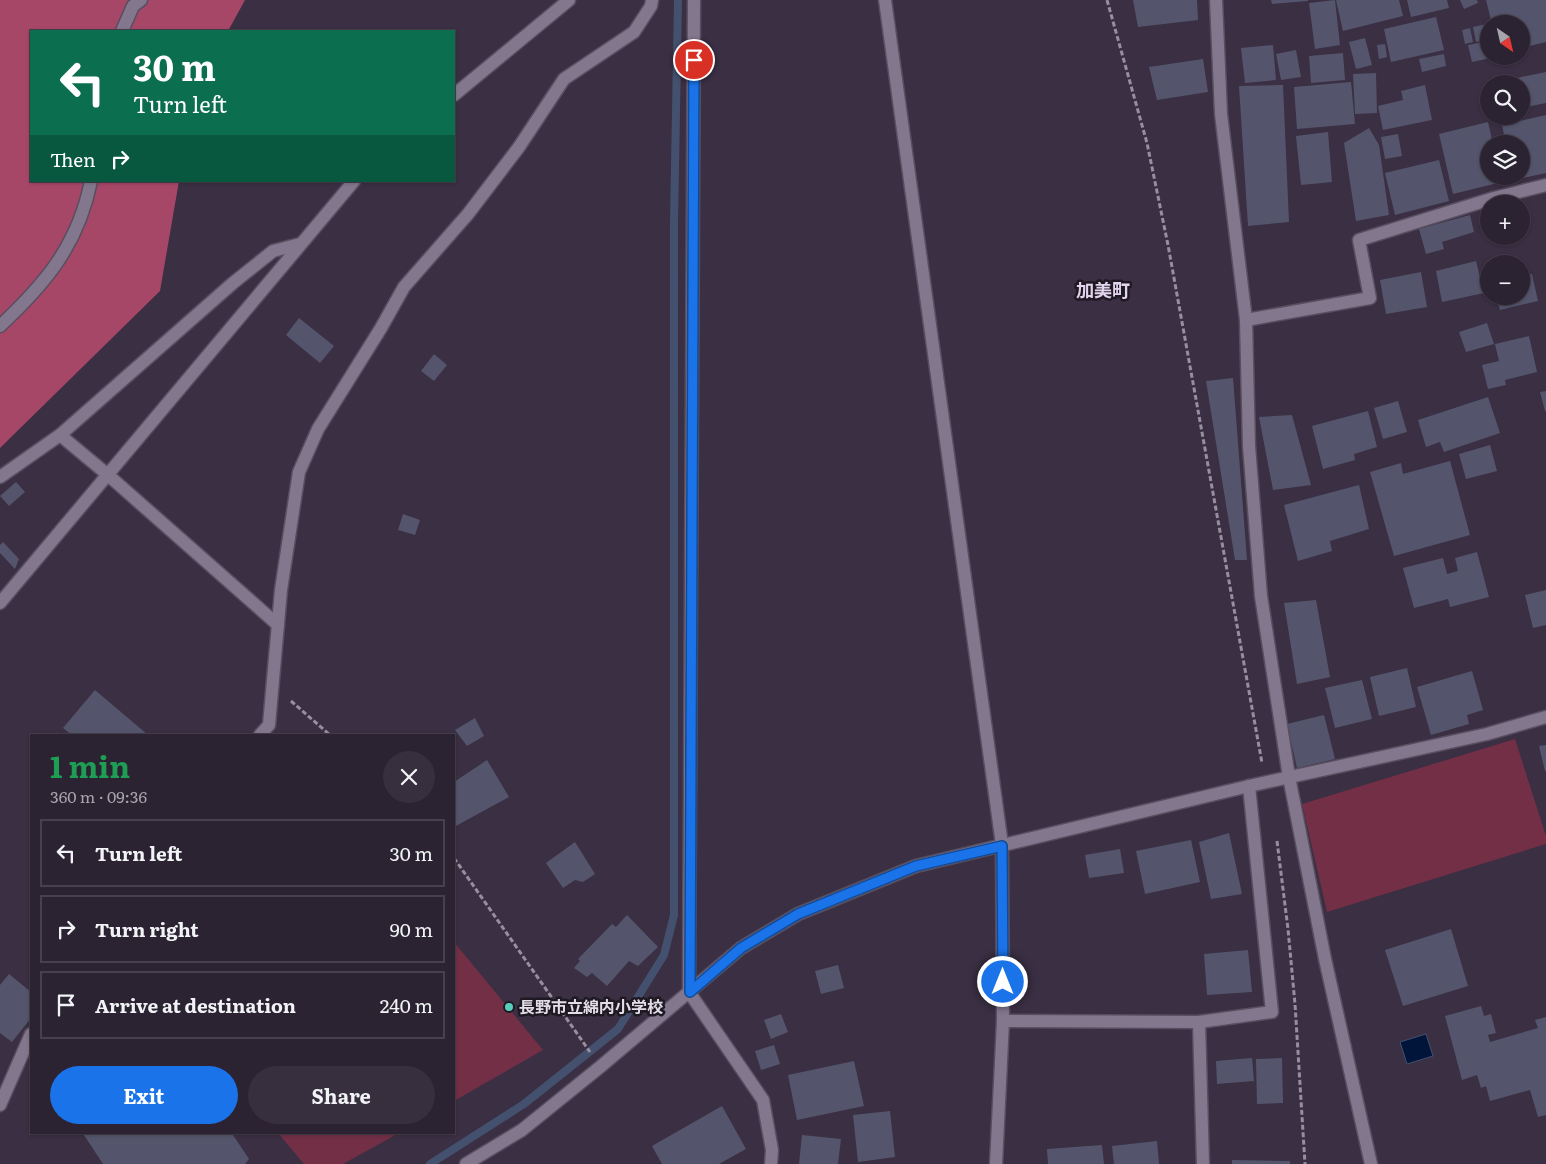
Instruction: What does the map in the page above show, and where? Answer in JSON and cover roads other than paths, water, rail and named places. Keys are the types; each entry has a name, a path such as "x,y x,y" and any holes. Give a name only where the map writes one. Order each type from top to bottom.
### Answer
{"street":[{"path":"122,30 133,6 141,0"},
{"path":"455,94 568,0"},
{"path":"261,734 269,725 278,625 299,472 318,429 381,328 404,287 468,214 548,106 564,79 634,32 651,6 652,0"},
{"path":"694,0 690,992 763,1100 772,1150 771,1164"},
{"path":"885,0 1002,846 1003,1021 996,1164"},
{"path":"1216,0 1221,114 1246,320 1249,446 1261,596 1289,777 1325,959 1371,1164"},
{"path":"0,326 17,310 55,267 75,235 86,206 91,182"},
{"path":"0,603 353,182"},
{"path":"1246,320 1370,298 1359,240 1494,198 1546,185"},
{"path":"0,477 60,435 233,283 273,251 300,244"},
{"path":"60,435 278,625"},
{"path":"466,1164 522,1130 741,948 798,914 916,866 1266,782 1487,734 1546,716"},
{"path":"1003,1021 1199,1022 1272,1012 1249,786"},
{"path":"1199,1022 1203,1164"},
{"path":"0,1104 30,1036"}],"water":[{"path":"1426,1034 1433,1056 1407,1064 1400,1042"}],"waterway":[{"path":"430,1164 524,1104 618,1029 664,955 674,915 674,223 678,0"}],"place":[{"name":"長野市立綿内小学校","path":"509,1007"}],"district":[{"name":"加美町","path":"1103,291"}]}
